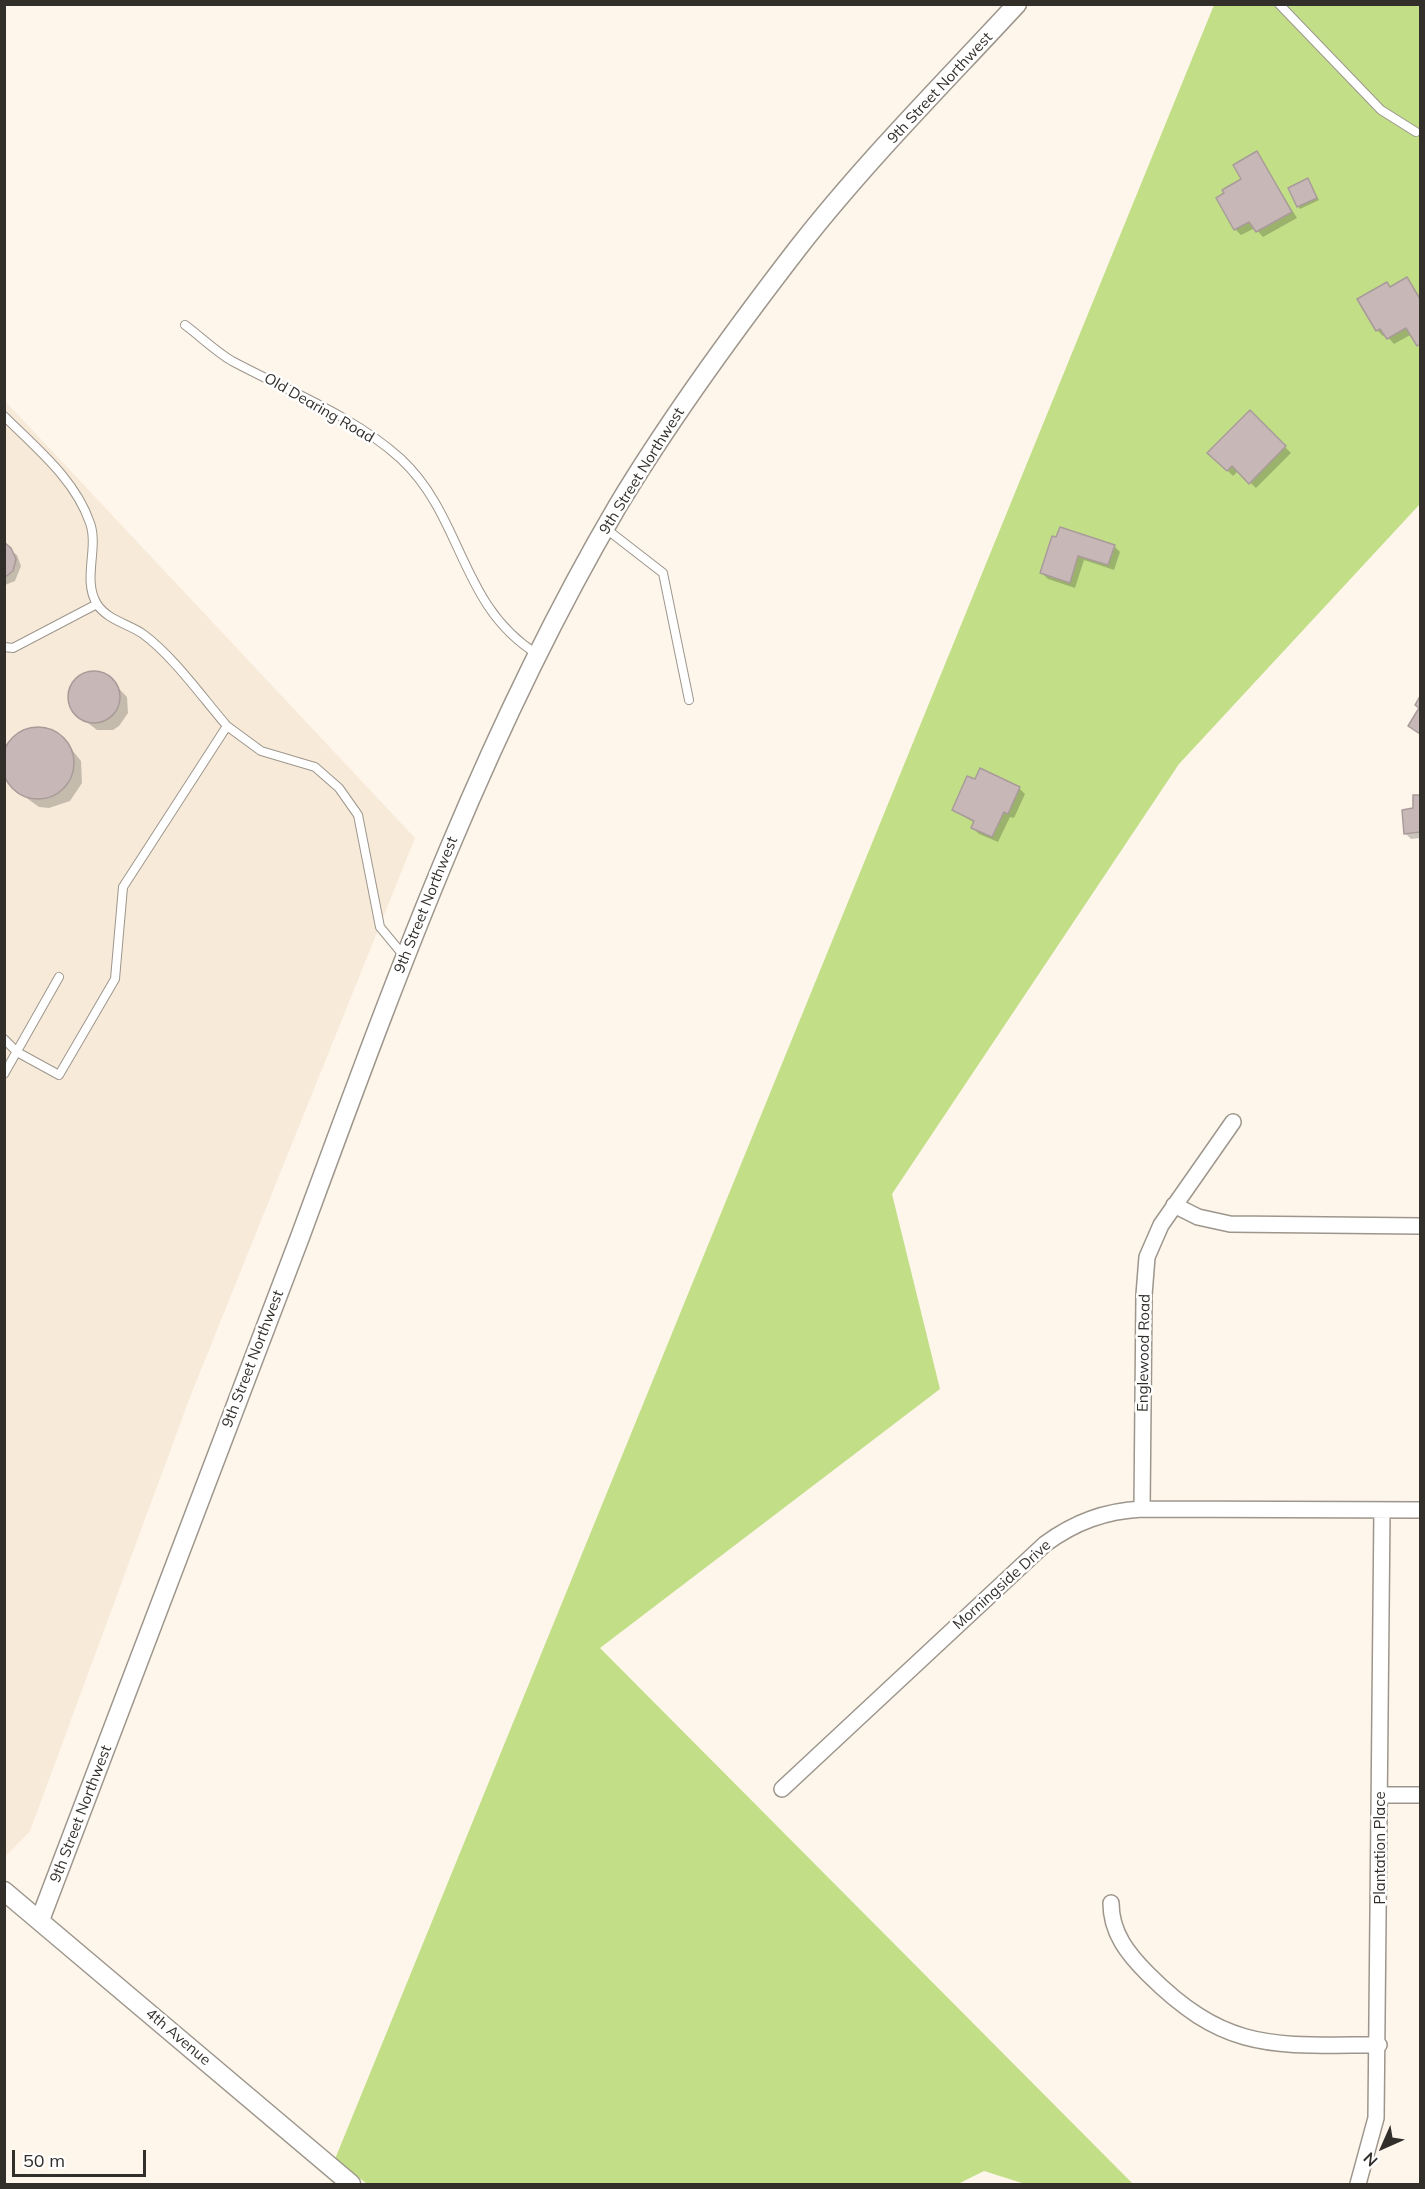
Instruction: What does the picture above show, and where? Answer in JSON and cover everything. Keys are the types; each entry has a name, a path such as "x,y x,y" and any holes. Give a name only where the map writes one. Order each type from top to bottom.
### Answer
{"street":[{"name":"9th Street Northwest","path":"40,1920 405,957 455,832 500,730 537,654 605,528 671,422 799,247 881,152 1017,4"},
{"name":"Englewood Road","path":"1142,1509 1145,1272 1152,1241 1174,1205 1233,1122"},
{"path":"1174,1205 1198,1217 1230,1224 1420,1226"},
{"name":"Morningside Drive","path":"782,1789 1045,1544 1063,1530 1091,1518 1119,1510 1420,1510"},
{"name":"Plantation Place","path":"1358,2184 1376,2118 1381,1795 1382,1510"},
{"path":"1381,1795 1420,1795"},
{"name":"4th Avenue","path":"4,1891 351,2184"},
{"path":"1111,1903 1113,1923 1124,1946 1173,1999 1202,2020 1232,2034 1264,2043 1378,2045"}],"lane":[{"path":"1279,4 1381,110 1416,132"},
{"name":"Old Dearing Road","path":"185,325 231,360 342,418 401,459 437,505 479,596 507,630 537,654"},
{"path":"4,416 69,483 90,523 94,547 92,587 97,604 111,617 144,634 227,726 261,751 315,767 339,788 358,815 380,927 405,957"},
{"path":"605,528 663,573 688,700"},
{"path":"4,647 13,648 97,604"},
{"path":"4,1039 17,1052 59,1075 115,979 123,887 227,726"},
{"path":"4,1074 59,977"}],"shaded area":[{"path":"5,401 415,838 190,1397 30,1831 5,1857"}],"green space":[{"path":"1214,5 1420,5 1420,504 1179,764 892,1194 940,1389 600,1648 1133,2184 1025,2184 984,2171 958,2184 367,2184 335,2159"}],"building":[{"path":"1257,151 1292,212 1256,232 1249,222 1234,230 1216,198 1224,193 1222,190 1241,179 1233,165"},
{"path":"1308,178 1317,198 1297,207 1288,188"},
{"path":"1407,277 1420,299 1420,344 1417,346 1406,328 1387,339 1380,329 1376,331 1357,299 1387,282 1390,287"},
{"path":"1250,410 1286,446 1249,484 1232,466 1227,471 1207,453"},
{"path":"1060,527 1115,545 1108,565 1078,556 1070,583 1040,573 1052,536 1056,537"},
{"path":"4,542 11,548 16,559 13,571 4,578"},
{"path":"94,671 104,673 112,679 118,687 120,697 118,707 112,715 104,721 94,723 84,721 76,715 70,707 68,697 70,687 76,679 84,673"},
{"path":"1420,696 1420,734 1408,726 1419,708 1415,705"},
{"path":"38,727 58,733 68,743 74,763 68,783 58,793 38,799 18,793 8,783 2,763 8,743 18,733"},
{"path":"980,768 1020,787 1008,814 1004,812 992,837 971,828 974,821 952,810 967,776 975,779"},
{"path":"1413,795 1420,795 1420,832 1404,834 1402,810 1413,808"}]}
